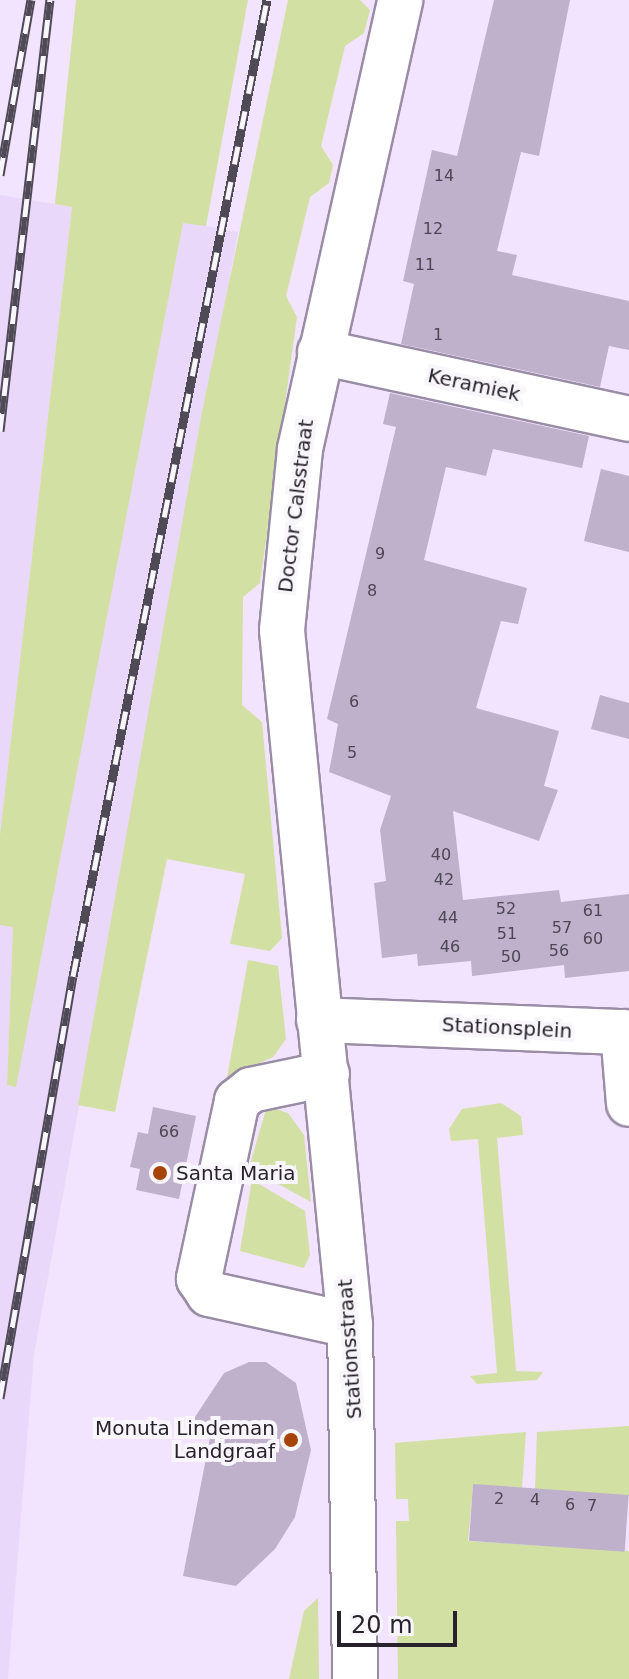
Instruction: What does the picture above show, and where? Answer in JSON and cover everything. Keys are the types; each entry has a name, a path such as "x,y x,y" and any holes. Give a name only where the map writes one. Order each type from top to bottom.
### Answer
{"street":[{"name":"Doctor Calsstraat","path":"319,1020 282,630 298,464 320,352 400,0"},
{"name":"Keramiek","path":"320,352 629,419"},
{"name":"Stationsplein","path":"319,1020 626,1031 629,1104"},
{"name":"Stationsstraat","path":"319,1020 327,1074 350,1325 355,1679"},
{"path":"327,1074 251,1090 237,1101 199,1279 219,1297 350,1325"}],"shaded area":[{"path":"0,195 72,207 0,835"},
{"path":"183,222 238,232 34,1354 8,1679 0,1679 0,925 13,927 7,1085 15,1087"}],"green space":[{"path":"76,0 248,0 206,226 183,223 16,1087 7,1085 13,927 0,925 0,835 72,207 55,204"},
{"path":"288,0 360,0 370,10 364,33 345,46 321,146 333,165 329,183 310,197 286,296 297,317 260,583 243,597 242,705 262,722 282,938 270,951 230,944 245,874 167,859 115,1112 78,1105 202,412"},
{"path":"248,960 278,966 286,1039 273,1057 227,1078"},
{"path":"501,1103 521,1116 523,1135 497,1138 516,1371 543,1372 537,1380 477,1384 470,1376 497,1373 478,1139 451,1141 449,1129 462,1109"},
{"path":"267,1106 288,1113 304,1135 311,1202 249,1168"},
{"path":"252,1180 305,1211 310,1255 304,1268 240,1251"},
{"path":"629,1426 629,1496 535,1489 537,1432"},
{"path":"526,1432 522,1488 473,1485 468,1541 629,1551 629,1679 398,1679 396,1521 409,1521 408,1499 396,1499 395,1443"},
{"path":"318,1598 319,1679 289,1679 304,1611"}],"building":[{"path":"494,0 570,0 539,156 521,152 497,251 517,255 512,275 629,301 629,350 609,346 600,387 401,344 414,284 403,281 432,150 457,156"},
{"path":"390,393 589,436 582,468 493,449 486,476 446,467 424,560 527,588 518,624 501,621 476,708 559,731 544,786 558,790 539,841 453,811 463,900 559,890 561,902 629,894 629,971 565,978 564,965 472,976 471,961 418,966 417,954 382,958 374,883 386,881 380,830 391,796 329,772 338,724 327,719 396,427 383,424"},
{"path":"601,469 629,476 629,552 584,541"},
{"path":"600,695 629,703 629,739 591,729"},
{"path":"153,1107 196,1116 179,1199 136,1190 140,1169 130,1167 138,1132 148,1134"},
{"path":"249,1362 266,1362 296,1383 311,1450 295,1517 275,1549 236,1586 183,1576 210,1438 189,1426 224,1373"},
{"path":"473,1484 629,1495 625,1552 469,1541"}],"railway":[{"path":"0,175 31,0"},
{"path":"0,431 50,0"},
{"path":"0,1398 73,976 267,0"}],"place":[{"name":"Santa Maria","path":"160,1173"},
{"name":"Monuta Lindeman Landgraaf","path":"291,1440"}]}
